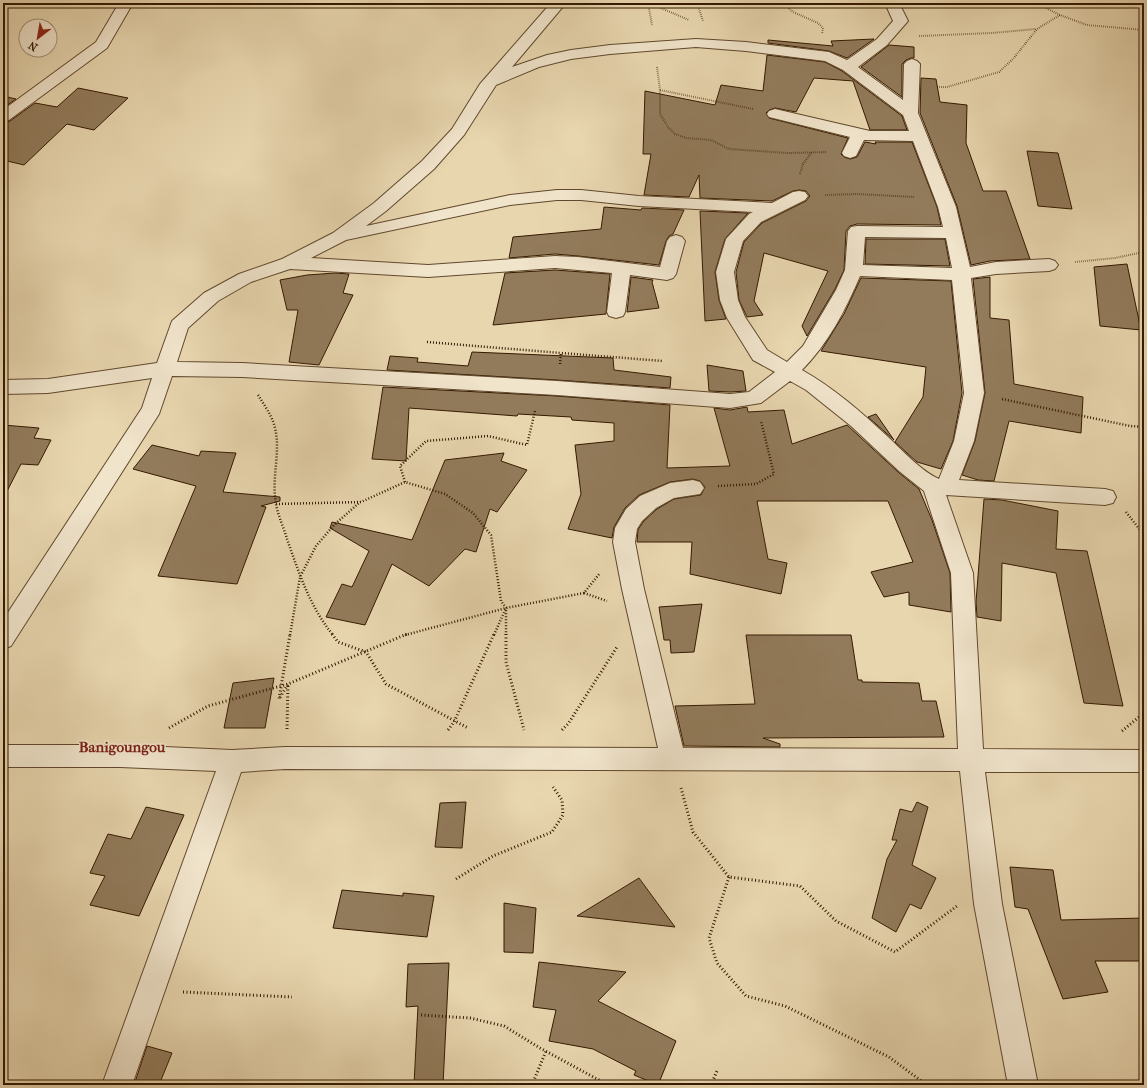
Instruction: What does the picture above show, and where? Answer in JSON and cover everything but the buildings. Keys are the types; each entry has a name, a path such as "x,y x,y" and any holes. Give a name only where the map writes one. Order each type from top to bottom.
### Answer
{"street":[{"path":"3,117 102,45 126,3"},
{"path":"3,639 152,409 179,326 206,302 245,278 288,263 339,238 380,207 428,165 458,132 486,87 559,3"},
{"path":"848,67 882,42 900,21 892,3"},
{"path":"486,87 514,70 533,62 555,57 592,51 695,43 829,57 848,67 910,114"},
{"path":"912,64 910,114 948,207 961,265 974,393 964,441 939,487 962,573 971,762 988,904 1007,1009 1023,1085"},
{"path":"775,114 870,136 919,136"},
{"path":"850,153 859,134"},
{"path":"339,238 510,200 557,195 581,195 638,201 772,208"},
{"path":"799,196 772,208 755,218 736,239 725,272 728,300 744,332 760,355 813,385 858,421 906,466 939,487 1105,498"},
{"path":"3,387 48,386 165,369 242,370 549,388 730,402 754,398 789,372 810,350 845,290 854,270 857,231 954,234"},
{"path":"288,263 428,271 556,262 578,263 666,274 676,241"},
{"path":"854,270 961,274 996,268 1049,265"},
{"path":"616,312 622,269"},
{"path":"673,760 624,542 626,528 634,514 648,502 670,491 693,488"},
{"path":"3,756 120,756 232,761 286,758 423,758 1144,762"},
{"path":"117,1085 232,761"}],"path":[{"path":"648,3 656,46 660,90 660,114 674,134 686,138 711,140 729,149 788,153 850,153"},
{"path":"697,3 706,27"},
{"path":"783,3 793,12 818,23 822,28 822,41 829,57"},
{"path":"1036,3 1060,15 1087,25 1144,30"},
{"path":"911,86 947,87 999,72 1014,59 1036,29 1060,15"},
{"path":"882,42 921,36 992,33 1036,29"},
{"path":"660,90 775,114"},
{"path":"799,196 857,194 944,198"},
{"path":"1049,265 1115,258 1144,252"},
{"path":"427,342 663,361"},
{"path":"405,482 400,466 426,442 488,436 527,445 561,353"},
{"path":"242,370 271,416 275,428 277,445 274,480 276,504 300,577 320,619 338,642 366,652 386,684 468,729"},
{"path":"974,393 1130,426 1144,427"},
{"path":"693,488 756,484 774,474 754,398"},
{"path":"288,684 279,699 300,577 316,546 334,525 361,502 405,482 445,494 473,513 491,535 501,602 506,608 506,662 532,759 562,800 563,815 552,832 493,856 456,879"},
{"path":"276,504 361,502"},
{"path":"168,729 208,706 288,684 413,632 506,608 584,594 624,542"},
{"path":"423,758 454,722 506,608"},
{"path":"532,759 568,724 639,612"},
{"path":"286,758 288,684"},
{"path":"673,760 693,832 730,877 800,886 836,921 895,952 986,884"},
{"path":"730,877 709,938 717,963 746,996 784,1006 889,1057 920,1080 921,1085"},
{"path":"151,991 292,997"},
{"path":"421,1016 470,1018 504,1026 608,1085"},
{"path":"532,1085 546,1051"},
{"path":"710,1085 717,1071"}],"district":[{"name":"Banigoungou","path":"122,747"}]}
